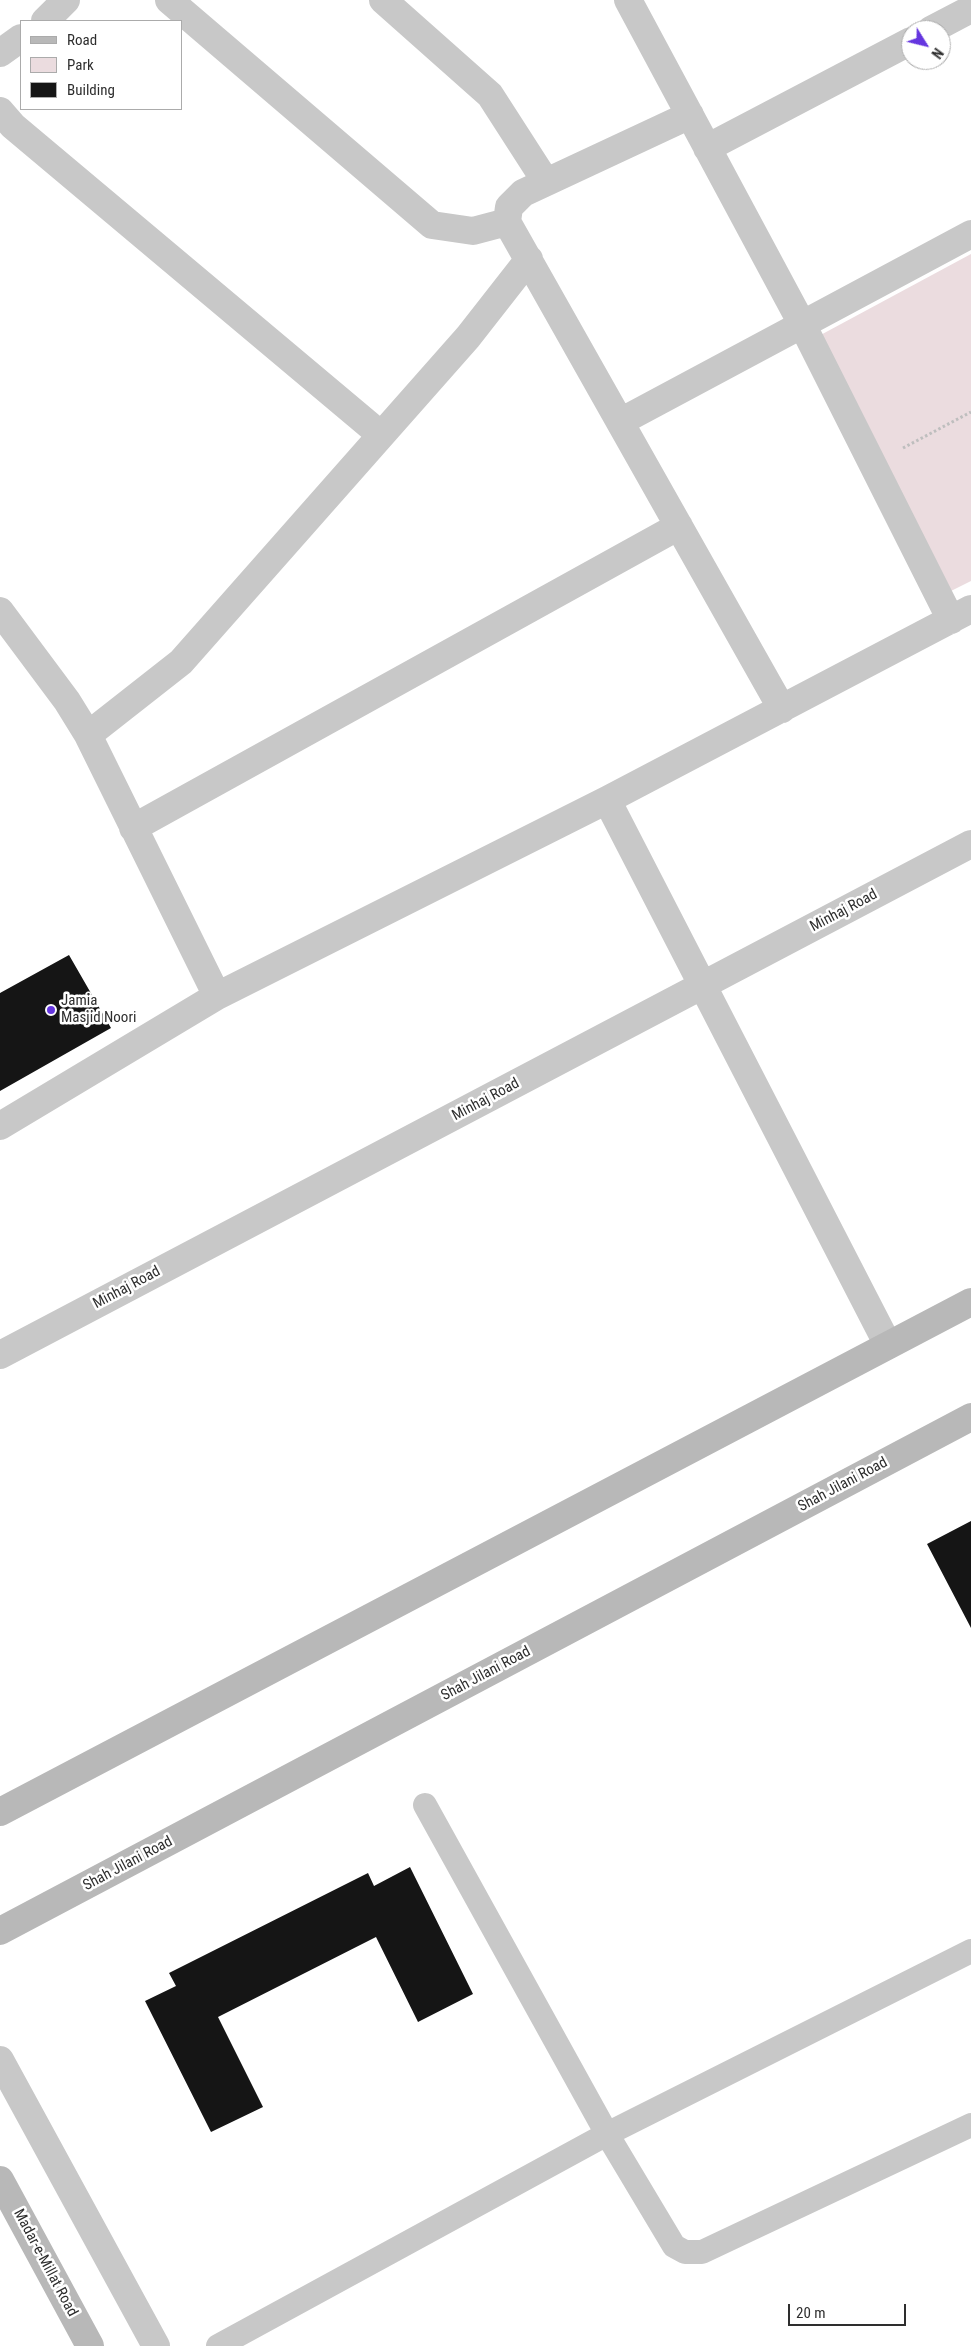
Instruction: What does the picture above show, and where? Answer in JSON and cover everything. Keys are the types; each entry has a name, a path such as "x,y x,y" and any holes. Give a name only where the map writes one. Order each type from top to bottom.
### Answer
{"street":[{"path":"45,20 66,0"},
{"path":"169,0 432,225 473,230 507,222"},
{"path":"383,0 490,95 546,182"},
{"path":"0,1126 217,996 608,800 961,615 628,0"},
{"path":"951,20 971,9"},
{"path":"0,53 20,39"},
{"path":"708,148 901,46"},
{"path":"0,111 13,126 381,435"},
{"path":"690,115 523,193 509,207 507,222 782,709"},
{"path":"620,422 971,234"},
{"path":"88,735 180,662 468,337 529,260"},
{"path":"133,828 679,526"},
{"path":"0,611 67,701 88,735 217,996"},
{"path":"608,800 888,1346"},
{"name":"Minhaj Road","path":"0,1355 971,844"},
{"path":"0,1812 971,1302"},
{"name":"Shah Jilani Road","path":"0,1931 971,1417"},
{"path":"0,2060 156,2346"},
{"name":"Madar-e-Millat Road","path":"0,2180 90,2346"}],"lane":[{"path":"425,1805 607,2134 674,2246 685,2252 702,2252 971,2125"},
{"path":"218,2346 607,2134 971,1951"}],"path":[{"path":"898,451 971,412"}],"green space":[{"path":"971,254 971,581 947,593 815,338"}],"building":[{"name":"Jamia Masjid Noori","path":"69,955 111,1028 0,1091 0,993"},
{"path":"971,1521 971,1628 927,1544"},
{"path":"410,1867 473,1994 418,2022 376,1937 218,2017 263,2107 211,2132 145,2001 176,1986 169,1973 368,1873 374,1886"}],"place":[{"name":"Jamia Masjid Noori","path":"51,1010"}]}
